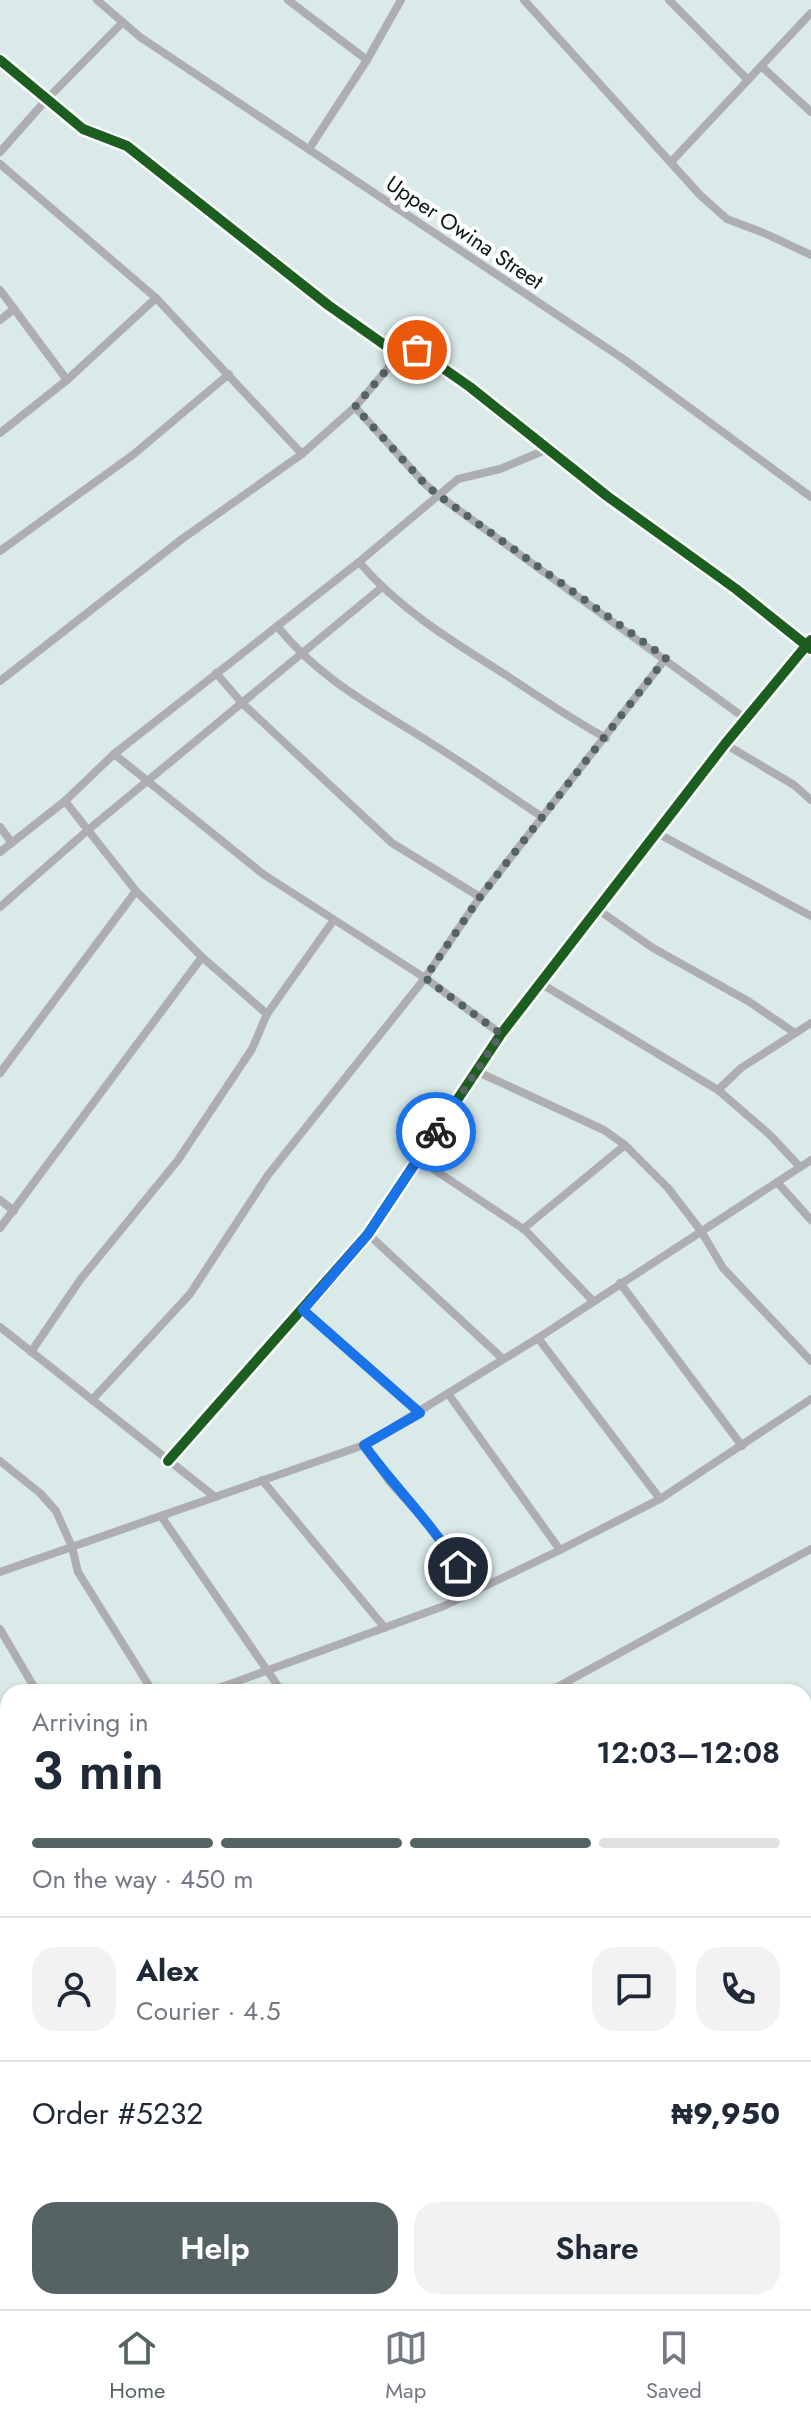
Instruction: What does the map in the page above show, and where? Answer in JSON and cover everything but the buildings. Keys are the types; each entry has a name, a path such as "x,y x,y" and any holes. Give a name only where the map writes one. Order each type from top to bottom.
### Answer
{"street":[{"name":"Upper Owina Street","path":"97,0 140,37 625,360 811,497"},
{"path":"288,0 367,60"},
{"path":"309,149 367,60 401,0"},
{"path":"524,0 700,195 727,219 811,255"},
{"path":"669,0 748,80"},
{"path":"671,162 811,13"},
{"path":"0,152 123,22"},
{"path":"0,60 83,129 127,146 328,305 399,355"},
{"path":"761,66 811,112"},
{"path":"0,164 156,298 302,454"},
{"path":"0,290 67,380"},
{"path":"0,433 67,380 156,298"},
{"path":"0,320 14,309"},
{"path":"0,681 182,539 302,454 355,407 399,355 407,350 417,350 426,356 550,448 607,496 809,645 725,744 501,1034 368,1234 168,1461"},
{"path":"0,551 134,454 229,374"},
{"path":"355,407 438,495 746,719"},
{"path":"0,852 65,801 114,754 359,562 458,479 500,469 550,448"},
{"path":"359,562 381,588 441,634 567,717 606,738"},
{"path":"0,907 146,781 381,588"},
{"path":"277,626 299,654 342,688 542,817"},
{"path":"92,1400 190,1294 268,1175 425,978 480,897 666,658"},
{"path":"216,673 241,702 392,843 480,897"},
{"path":"725,744 794,785 811,800"},
{"path":"114,754 263,874 425,978 501,1034"},
{"path":"65,801 136,891 202,957 267,1014"},
{"path":"0,827 12,843"},
{"path":"657,833 811,916"},
{"path":"0,1073 136,891"},
{"path":"597,909 653,948 748,1001 795,1033"},
{"path":"31,1352 80,1280 178,1160 252,1049 267,1014 333,921"},
{"path":"0,1228 202,957"},
{"path":"540,983 718,1090 770,1135 800,1167"},
{"path":"718,1090 741,1068 811,1023"},
{"path":"476,1071 604,1130 625,1145 668,1188 701,1231 723,1268 811,1361"},
{"path":"523,1229 625,1145"},
{"path":"418,1159 523,1229 593,1301"},
{"path":"0,1572 364,1445 449,1395 811,1160"},
{"path":"777,1182 811,1220"},
{"path":"0,1200 14,1211"},
{"path":"368,1234 503,1359"},
{"path":"620,1283 742,1446"},
{"path":"303,1310 420,1413"},
{"path":"0,1327 215,1497"},
{"path":"538,1338 660,1499"},
{"path":"449,1395 560,1550"},
{"path":"229,1684 444,1606 560,1550 660,1499 811,1399"},
{"path":"364,1445 399,1492 444,1542 473,1592"},
{"path":"0,1461 40,1493 56,1511 72,1547 78,1572 148,1684"},
{"path":"262,1480 385,1628"},
{"path":"161,1516 277,1684"},
{"path":"563,1684 811,1549"},
{"path":"0,1629 32,1684"}],"cycle path":[{"path":"0,60 83,129 127,146 328,305 399,355 407,350 417,350 470,387 607,496 736,589 811,649"},
{"path":"168,1461 368,1234 501,1034 725,744 811,640"}],"way so far":[{"path":"417,350 407,350 399,355 355,407 438,495 666,658 480,897 425,978 501,1034 436,1132"}],"route":[{"path":"436,1132 368,1234 303,1310 420,1413 364,1445 389,1481 444,1542 458,1567"}]}
